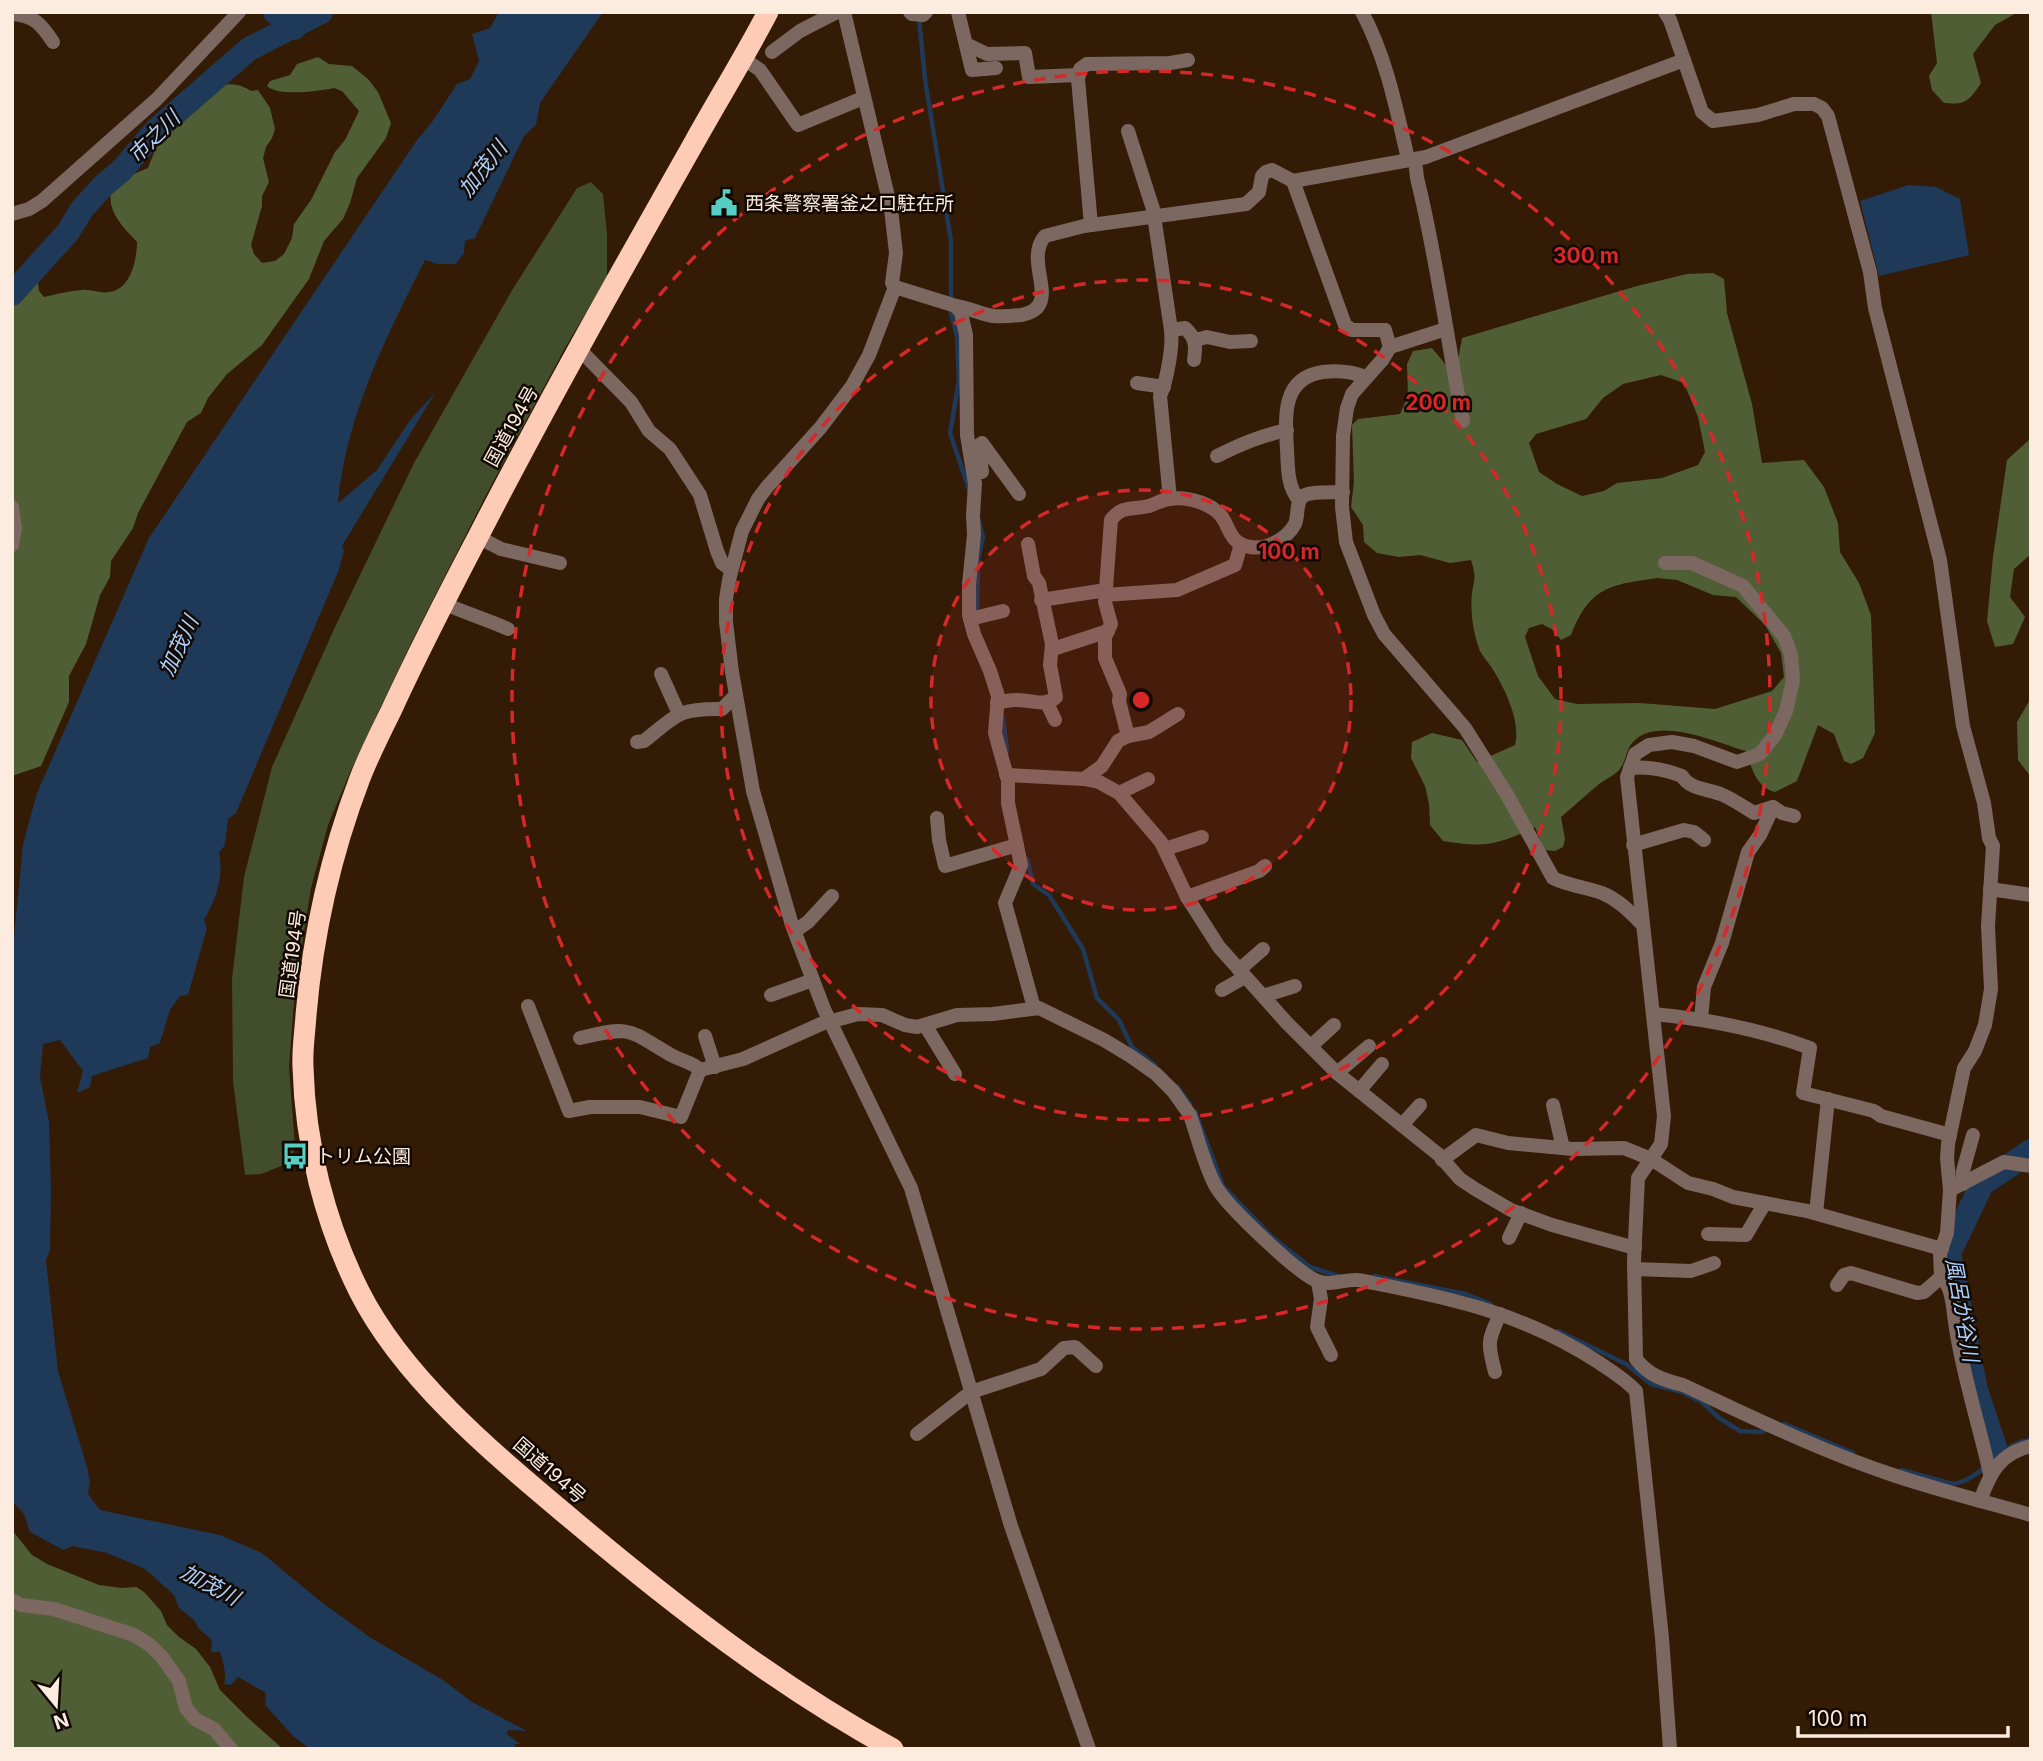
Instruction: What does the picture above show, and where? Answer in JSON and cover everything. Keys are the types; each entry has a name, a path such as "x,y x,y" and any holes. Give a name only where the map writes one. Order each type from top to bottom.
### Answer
{"highway":[{"name":"国道194号","path":"768,12 579,349 478,537 443,603 361,774 334,855 318,920 302,1065 310,1143 334,1235 361,1295 397,1352 451,1411 522,1478 621,1562 714,1636 797,1691 893,1749"}],"street":[{"path":"12,214 29,209 42,201 157,99 239,12"},
{"path":"772,52 800,31 837,12"},
{"path":"844,12 891,209 896,253 892,283 895,287 956,306 991,316 1007,317 1033,312 1042,302 1036,254 1045,236 1091,225 1246,204 1259,192 1265,172 1272,170 1293,181 1426,157 1684,60"},
{"path":"910,12 922,15 926,12"},
{"path":"958,12 972,70 996,68"},
{"path":"1362,12 1381,51 1417,178 1463,421"},
{"path":"1665,12 1702,112 1713,121 1758,115 1794,104 1805,103 1822,108 1828,116 1870,272 1875,308 1940,560 1963,726 1993,846 1988,926 1992,989 1985,1025 1975,1051 1964,1068 1950,1135 1947,1158 1956,1187"},
{"path":"12,14 27,15 35,20 42,25 53,42"},
{"path":"966,44 987,54 1025,53 1029,77 1079,75"},
{"path":"744,59 760,70 798,125 863,98"},
{"path":"1091,225 1080,69 1087,64 1170,63 1188,60"},
{"path":"1129,131 1154,216 1171,330 1172,339 1160,396 1170,499"},
{"path":"1293,181 1345,325 1352,330 1385,330 1390,348"},
{"path":"895,287 869,355 852,386 821,428 758,499 742,531 726,599 726,622 752,791 794,931 831,1021 911,1188 1011,1526 1089,1749"},
{"path":"956,306 961,313 966,335 967,435 975,484 974,536 969,584 970,619 998,696 995,733 1006,775 1008,803 1021,865 1005,904 1034,1008"},
{"path":"1171,330 1185,328 1195,340 1194,360"},
{"path":"1446,329 1390,348 1352,394 1343,436 1346,542 1374,615 1393,646 1465,728 1506,793 1553,878 1612,898 1643,924"},
{"path":"1195,340 1207,337 1230,342 1251,341"},
{"path":"579,349 631,402 649,431 670,449 700,495 722,564 732,570"},
{"path":"1299,500 1290,490 1287,430 1290,396 1295,384 1303,378 1327,371 1351,371 1365,377"},
{"path":"1137,383 1164,387"},
{"path":"1217,456 1271,432 1287,430"},
{"path":"975,484 982,472 979,445 982,443 1019,494"},
{"path":"1128,736 1119,701 1120,694 1105,657 1105,637 1111,624 1105,592 1111,520 1117,512 1170,499 1201,503 1213,508 1225,521 1229,534 1241,544 1256,548 1266,546 1286,534 1294,524 1299,500 1305,495 1343,492"},
{"path":"12,507 15,528 12,545"},
{"path":"478,537 501,549 560,563"},
{"path":"997,703 1015,699 1047,703 1056,697 1050,665 1052,649 1028,544"},
{"path":"1041,600 1105,592 1177,590 1235,565 1241,544"},
{"path":"1665,563 1692,563 1743,586 1784,636 1791,655 1793,680 1787,711 1775,735 1760,754 1737,762 1694,746 1672,742 1649,745 1635,754 1627,777 1664,1116 1661,1144 1638,1178 1634,1269 1636,1359 1644,1371 1683,1385 1844,1457 1893,1475 2031,1516"},
{"path":"443,603 508,629"},
{"path":"970,619 1003,611"},
{"path":"1052,649 1108,631"},
{"path":"661,674 679,714"},
{"path":"637,742 644,741 679,714 696,708 722,709 736,695"},
{"path":"1047,703 1055,720"},
{"path":"1084,779 1102,766 1118,741 1128,736 1159,733 1178,714"},
{"path":"1630,768 1649,766 1665,769 1682,776 1686,782 1721,794 1754,813 1773,807"},
{"path":"1006,775 1084,779 1098,782 1119,793 1161,842 1187,897 1219,947 1337,1073 1475,1189 1521,1213 1635,1248"},
{"path":"1119,793 1148,779"},
{"path":"1773,807 1794,816"},
{"path":"1701,1019 1704,987 1721,943 1748,852 1760,835 1773,807"},
{"path":"937,818 945,866 1017,845"},
{"path":"1633,845 1684,830 1694,832 1704,840"},
{"path":"1165,849 1202,837"},
{"path":"1187,897 1259,871 1265,866"},
{"path":"1990,889 2031,895"},
{"path":"794,931 808,922 832,896"},
{"path":"1222,989 1242,973 1263,949"},
{"path":"771,995 813,980"},
{"path":"1263,996 1295,986"},
{"path":"528,1006 569,1111 590,1107 640,1107 681,1117 700,1070"},
{"path":"700,1070 743,1059 831,1021 859,1014 872,1014 917,1027 957,1015 1039,1008 1104,1040 1136,1060 1164,1083 1190,1115 1214,1184 1221,1195 1274,1248 1318,1282 1337,1284 1356,1279 1465,1301 1571,1345 1631,1384 1638,1397 1670,1749"},
{"path":"1653,1014 1701,1019 1751,1029 1810,1048 1803,1093 1950,1135"},
{"path":"925,1025 955,1074"},
{"path":"1311,1046 1334,1025"},
{"path":"580,1038 610,1030 629,1031 700,1070"},
{"path":"705,1036 715,1067"},
{"path":"1337,1073 1368,1046"},
{"path":"1359,1091 1382,1064"},
{"path":"1816,1213 1828,1099"},
{"path":"1402,1125 1420,1105"},
{"path":"1553,1105 1563,1148"},
{"path":"1442,1160 1476,1135 1508,1143 1563,1148 1625,1149 1651,1159 1688,1183 1733,1197 1816,1213 1942,1249"},
{"path":"1836,1285 1844,1275 1851,1273 1917,1293 1924,1292 1941,1277 1942,1249 1956,1187 1973,1135"},
{"path":"1956,1187 2004,1162 2031,1166"},
{"path":"1708,1234 1746,1235 1765,1203"},
{"path":"1509,1238 1521,1213"},
{"path":"1634,1269 1691,1271 1714,1263"},
{"path":"1941,1277 1946,1280 1953,1305 1960,1358 1990,1474"},
{"path":"1318,1282 1321,1299 1317,1327 1331,1355"},
{"path":"1494,1371 1488,1347 1500,1314"},
{"path":"917,1434 971,1392 1041,1368 1064,1348 1075,1347 1096,1366"},
{"path":"1631,1384 1644,1371"},
{"path":"1980,1501 1990,1474 2009,1455 2031,1446"},
{"path":"12,1600 20,1605 54,1609 134,1635 149,1645 162,1657 178,1681 186,1708 195,1719 214,1729 231,1749"}],"green space":[{"path":"1931,12 2018,12 1995,25 1973,54 1981,83 1970,98 1962,102 1944,103 1932,90 1929,76 1937,63"},
{"path":"318,57 329,64 352,66 368,79 378,92 391,123 386,138 357,178 343,219 324,241 309,279 262,345 227,374 208,398 201,413 187,422 138,513 133,528 111,561 110,577 100,595 86,644 69,676 69,702 41,766 12,776 12,302 31,278 38,282 39,291 44,297 82,290 110,292 123,285 134,264 137,242 114,212 111,189 124,178 148,168 159,140 218,87 231,84 251,91 258,90 270,108 275,129 263,158 269,182 262,196 262,206 251,245 254,254 262,263 275,261 284,254 292,238 294,224 311,200 359,111 342,91 334,88 289,92 267,86 270,81 290,75 297,64"},
{"path":"591,182 603,194 607,278 565,348 486,495 411,643 328,825 311,888 295,989 289,1067 295,1147 289,1163 261,1174 245,1175 233,1081 232,979 244,877 272,767 335,627 414,463 511,292 577,188"},
{"path":"1713,273 1724,279 1727,313 1752,404 1762,463 1804,460 1824,487 1838,523 1840,552 1859,583 1871,615 1875,733 1863,758 1851,764 1844,761 1834,734 1818,725 1797,781 1775,792 1759,782 1746,751 1688,733 1656,731 1643,735 1632,743 1617,772 1561,817 1565,839 1563,847 1555,851 1544,850 1535,827 1490,843 1443,841 1430,825 1425,786 1411,758 1412,742 1432,733 1462,740 1477,762 1515,745 1514,716 1502,686 1480,651 1476,637 1471,607 1474,570 1471,560 1450,563 1420,555 1399,557 1377,553 1364,542 1363,525 1351,507 1354,482 1352,425 1358,419 1400,414 1408,396 1407,364 1413,351 1432,348 1446,365 1458,360 1462,338 1637,286 1687,274","holes":["1661,375 1684,383 1698,417 1705,452 1698,465 1662,478 1617,483 1604,491 1582,496 1539,472 1529,443 1536,434 1586,419 1603,398 1623,384","1657,578 1677,580 1713,595 1736,597 1765,625 1781,653 1784,677 1772,691 1715,709 1640,703 1577,704 1555,699 1538,676 1525,637 1529,628 1542,624 1553,630 1561,640 1571,635 1586,607 1603,591 1626,583"]},
{"path":"2031,438 2031,554 2014,569 2010,597 2025,617 2013,644 1995,647 1987,621 2007,460"},
{"path":"2031,698 2031,777 2018,760 2017,722"},
{"path":"12,1530 32,1555 47,1564 99,1585 136,1587 144,1592 161,1611 167,1625 196,1649 210,1667 220,1690 283,1749 12,1749"}],"water":[{"name":"加茂川","path":"499,12 603,12 540,103 536,125 524,136 475,238 465,241 464,253 456,264 438,264 425,260 382,348 349,439 338,503 377,470 410,420 435,393 342,546 344,551 338,572 236,813 228,819 225,845 219,853 218,888 204,920 207,928 188,995 180,996 170,1010 160,1043 150,1047 148,1058 92,1076 90,1087 77,1093 83,1071 60,1040 43,1044 40,1077 49,1122 51,1189 50,1250 46,1260 58,1371 87,1467 90,1482 88,1494 100,1510 220,1535 262,1553 320,1601 371,1638 443,1680 472,1702 527,1731 508,1730 507,1734 520,1744 514,1744 518,1749 310,1749 293,1736 265,1705 266,1693 238,1677 231,1685 224,1684 225,1672 220,1652 211,1652 212,1640 179,1608 174,1595 145,1569 107,1553 72,1546 63,1550 30,1532 24,1514 12,1501 12,958 23,844 37,793 149,538 417,140 457,84 470,79 479,61 472,34 490,28"},
{"path":"1908,185 1936,187 1960,199 1969,255 1879,276 1860,201"}],"waterway":[{"path":"275,12 294,28"},
{"name":"市之川","path":"12,294 68,232 82,209 122,170 156,130 249,49 321,12"},
{"path":"919,18 925,79 951,241 951,313 957,336 959,380 950,433 970,492"},
{"path":"977,616 978,560 983,537 979,521"},
{"path":"1003,718 1007,751"},
{"path":"1027,859 1033,884 1049,895 1083,949 1097,998 1119,1020 1132,1047 1155,1065"},
{"path":"1177,1086 1190,1104"},
{"path":"1195,1111 1223,1186 1271,1236 1310,1267 1338,1276"},
{"name":"風呂が谷川","path":"1998,1456 1976,1390 1949,1253 1982,1184 2031,1151"},
{"path":"1374,1276 1466,1294 1491,1304"},
{"path":"1558,1331 1626,1364 1651,1384 1682,1392 1702,1402 1719,1418 1740,1431 1760,1432 1769,1429"},
{"path":"1781,1425 1785,1424 1853,1453"},
{"path":"1901,1470 1953,1484 1974,1476 2009,1448 2030,1440"}],"place":[{"name":"西条警察署釜之口駐在所","path":"724,203"},
{"name":"トリム公園","path":"295,1156"}]}
